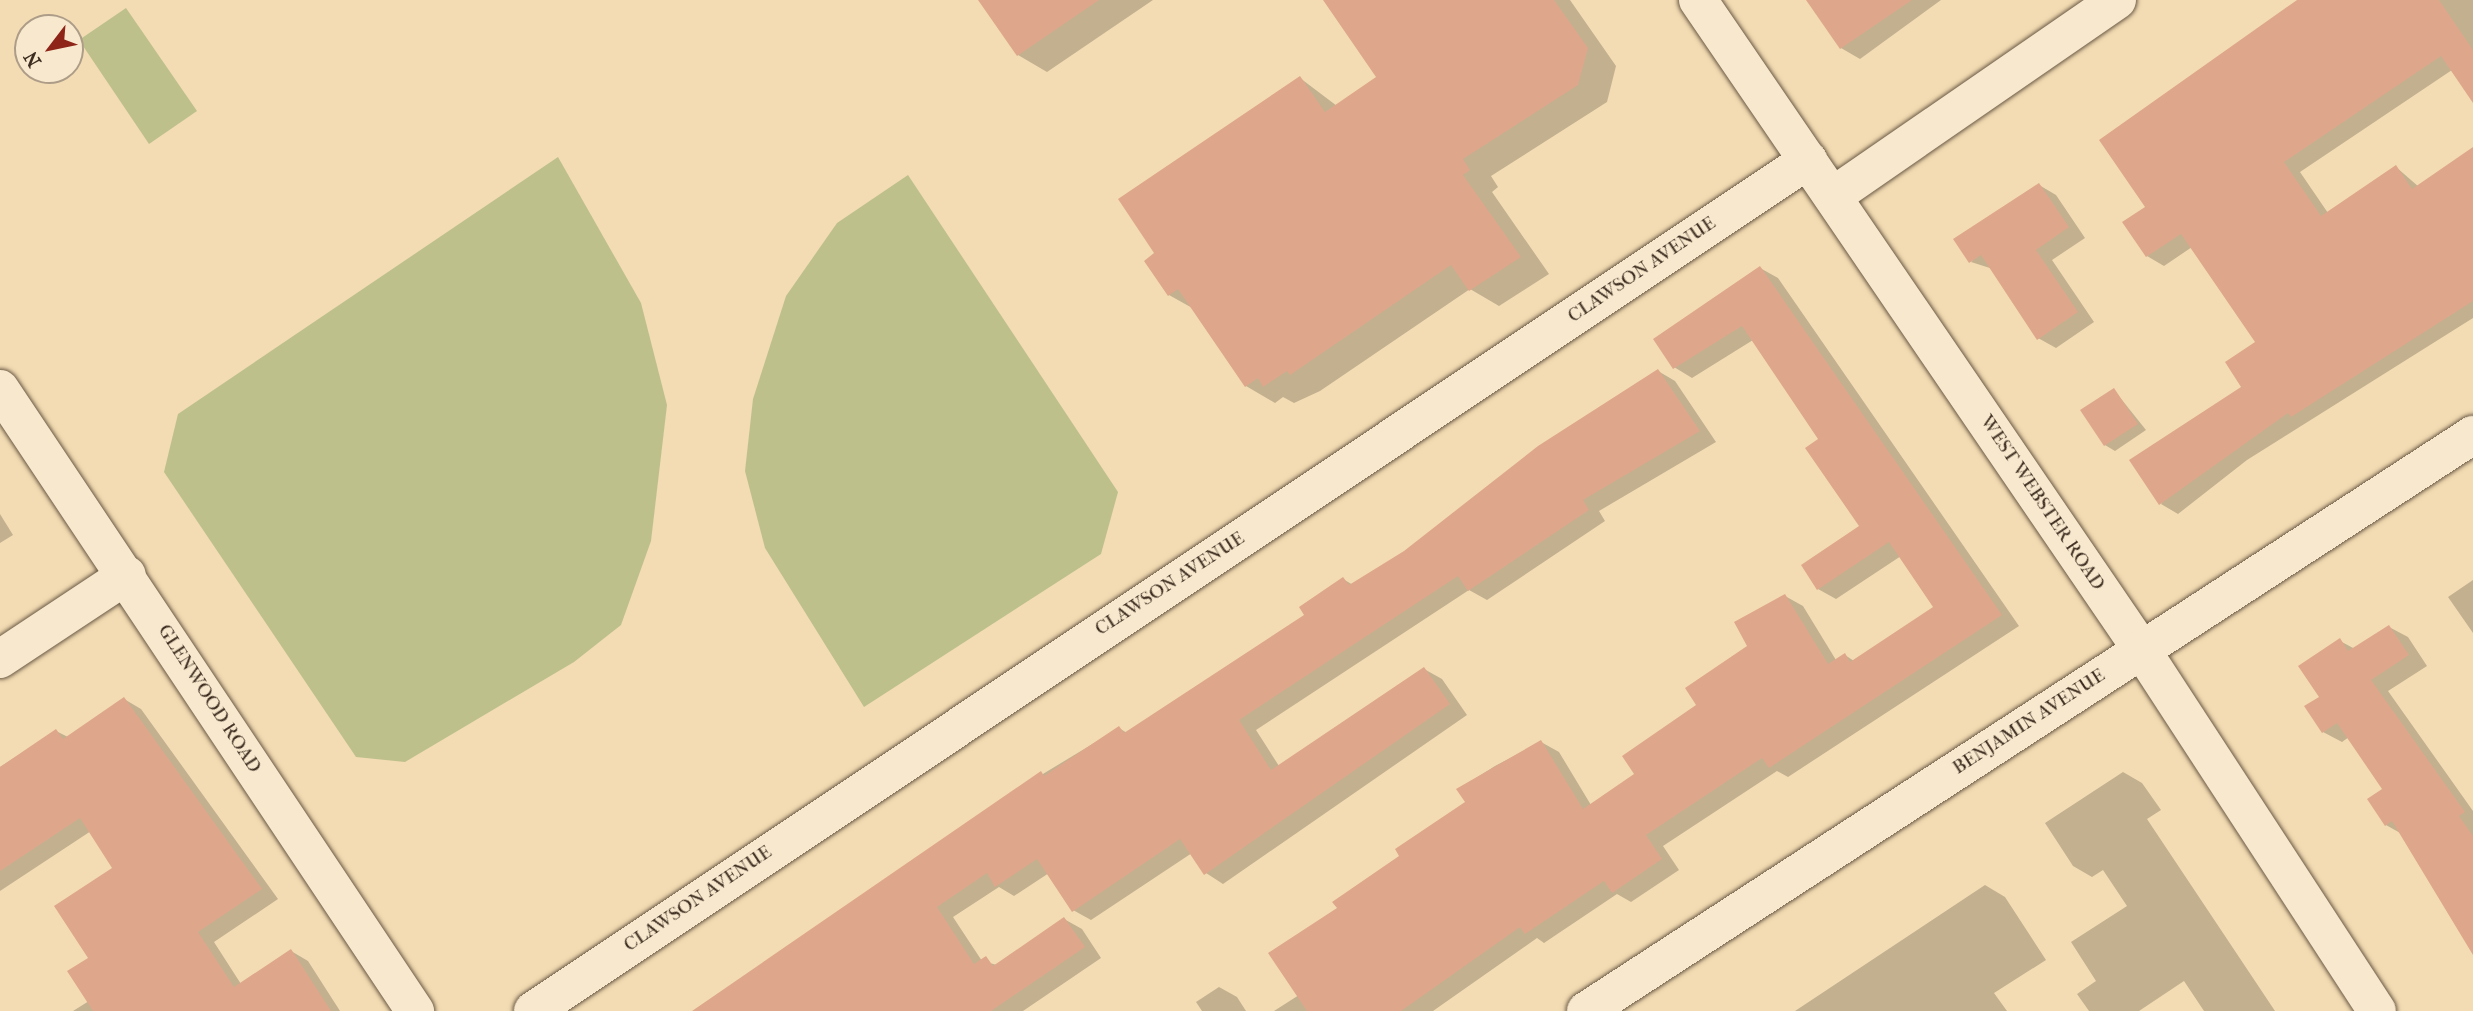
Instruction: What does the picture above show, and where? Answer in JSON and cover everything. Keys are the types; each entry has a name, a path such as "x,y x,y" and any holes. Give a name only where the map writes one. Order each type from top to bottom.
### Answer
{"street":[{"name":"WEST WEBSTER ROAD","path":"1698,0 2141,649 2377,1011"},
{"path":"1833,196 2117,0"},
{"name":"CLAWSON AVENUE","path":"533,1011 1808,160"},
{"name":"GLENWOOD ROAD","path":"0,389 127,575 415,1011"},
{"name":"BENJAMIN AVENUE","path":"1586,1011 2473,435"},
{"path":"0,659 127,575"}],"green space":[{"path":"126,8 197,111 149,144 84,47 84,37"},
{"path":"558,157 641,303 667,405 651,541 621,625 574,662 405,762 356,757 164,472 178,414"},
{"path":"908,175 1118,492 1101,554 864,707 765,548 745,471 753,399 786,296 837,223"}],"building":[{"path":"978,0 1099,0 1017,56"},
{"path":"1323,0 1554,0 1588,48 1578,85 1463,159 1470,170 1463,175 1521,257 1469,291 1451,265 1290,375 1287,371 1263,387 1258,378 1245,387 1178,289 1168,296 1144,261 1154,253 1118,199 1300,76 1325,112 1376,77"},
{"path":"1806,0 1912,0 1840,49"},
{"path":"2297,0 2439,0 2473,50 2473,103 2441,56 2284,162 2321,216 2396,165 2412,189 2473,147 2473,301 2291,417 2288,413 2159,505 2129,460 2241,387 2225,362 2255,342 2181,234 2146,257 2122,222 2145,207 2099,140"},
{"path":"2039,183 2069,227 2036,250 2078,312 2037,340 1981,255 1969,263 1953,239"},
{"path":"1760,266 2002,615 1769,768 1762,758 1646,835 1662,859 1612,893 1604,881 1525,934 1520,927 1401,1011 1307,1011 1268,953 1337,908 1332,902 1399,856 1395,849 1465,802 1456,789 1541,740 1583,809 1634,774 1622,756 1696,705 1685,688 1747,646 1734,622 1785,594 1828,664 1845,653 1850,662 1933,607 1889,542 1817,590 1801,565 1859,526 1805,448 1818,439 1742,326 1673,369 1653,339"},
{"path":"1658,369 1700,431 1583,500 1589,510 1468,591 1458,576 1239,720 1271,770 1424,667 1450,704 1204,875 1180,839 1072,912 1037,859 995,887 987,873 937,907 974,964 986,956 993,966 1064,917 1085,947 991,1011 692,1011 1041,771 1044,776 1119,726 1124,733 1304,615 1299,607 1343,577 1349,585 1404,551 1538,446"},
{"path":"2114,388 2138,424 2104,446 2080,410"},
{"path":"2389,625 2409,655 2371,680 2465,812 2459,816 2473,836 2473,955 2392,821 2385,826 2367,799 2382,789 2337,723 2322,733 2304,706 2319,697 2298,666 2340,638 2348,651"},
{"path":"124,697 262,889 198,932 234,987 291,949 331,1011 93,1011 67,971 88,958 54,906 112,868 80,818 0,871 0,767 56,729 63,739"}]}
